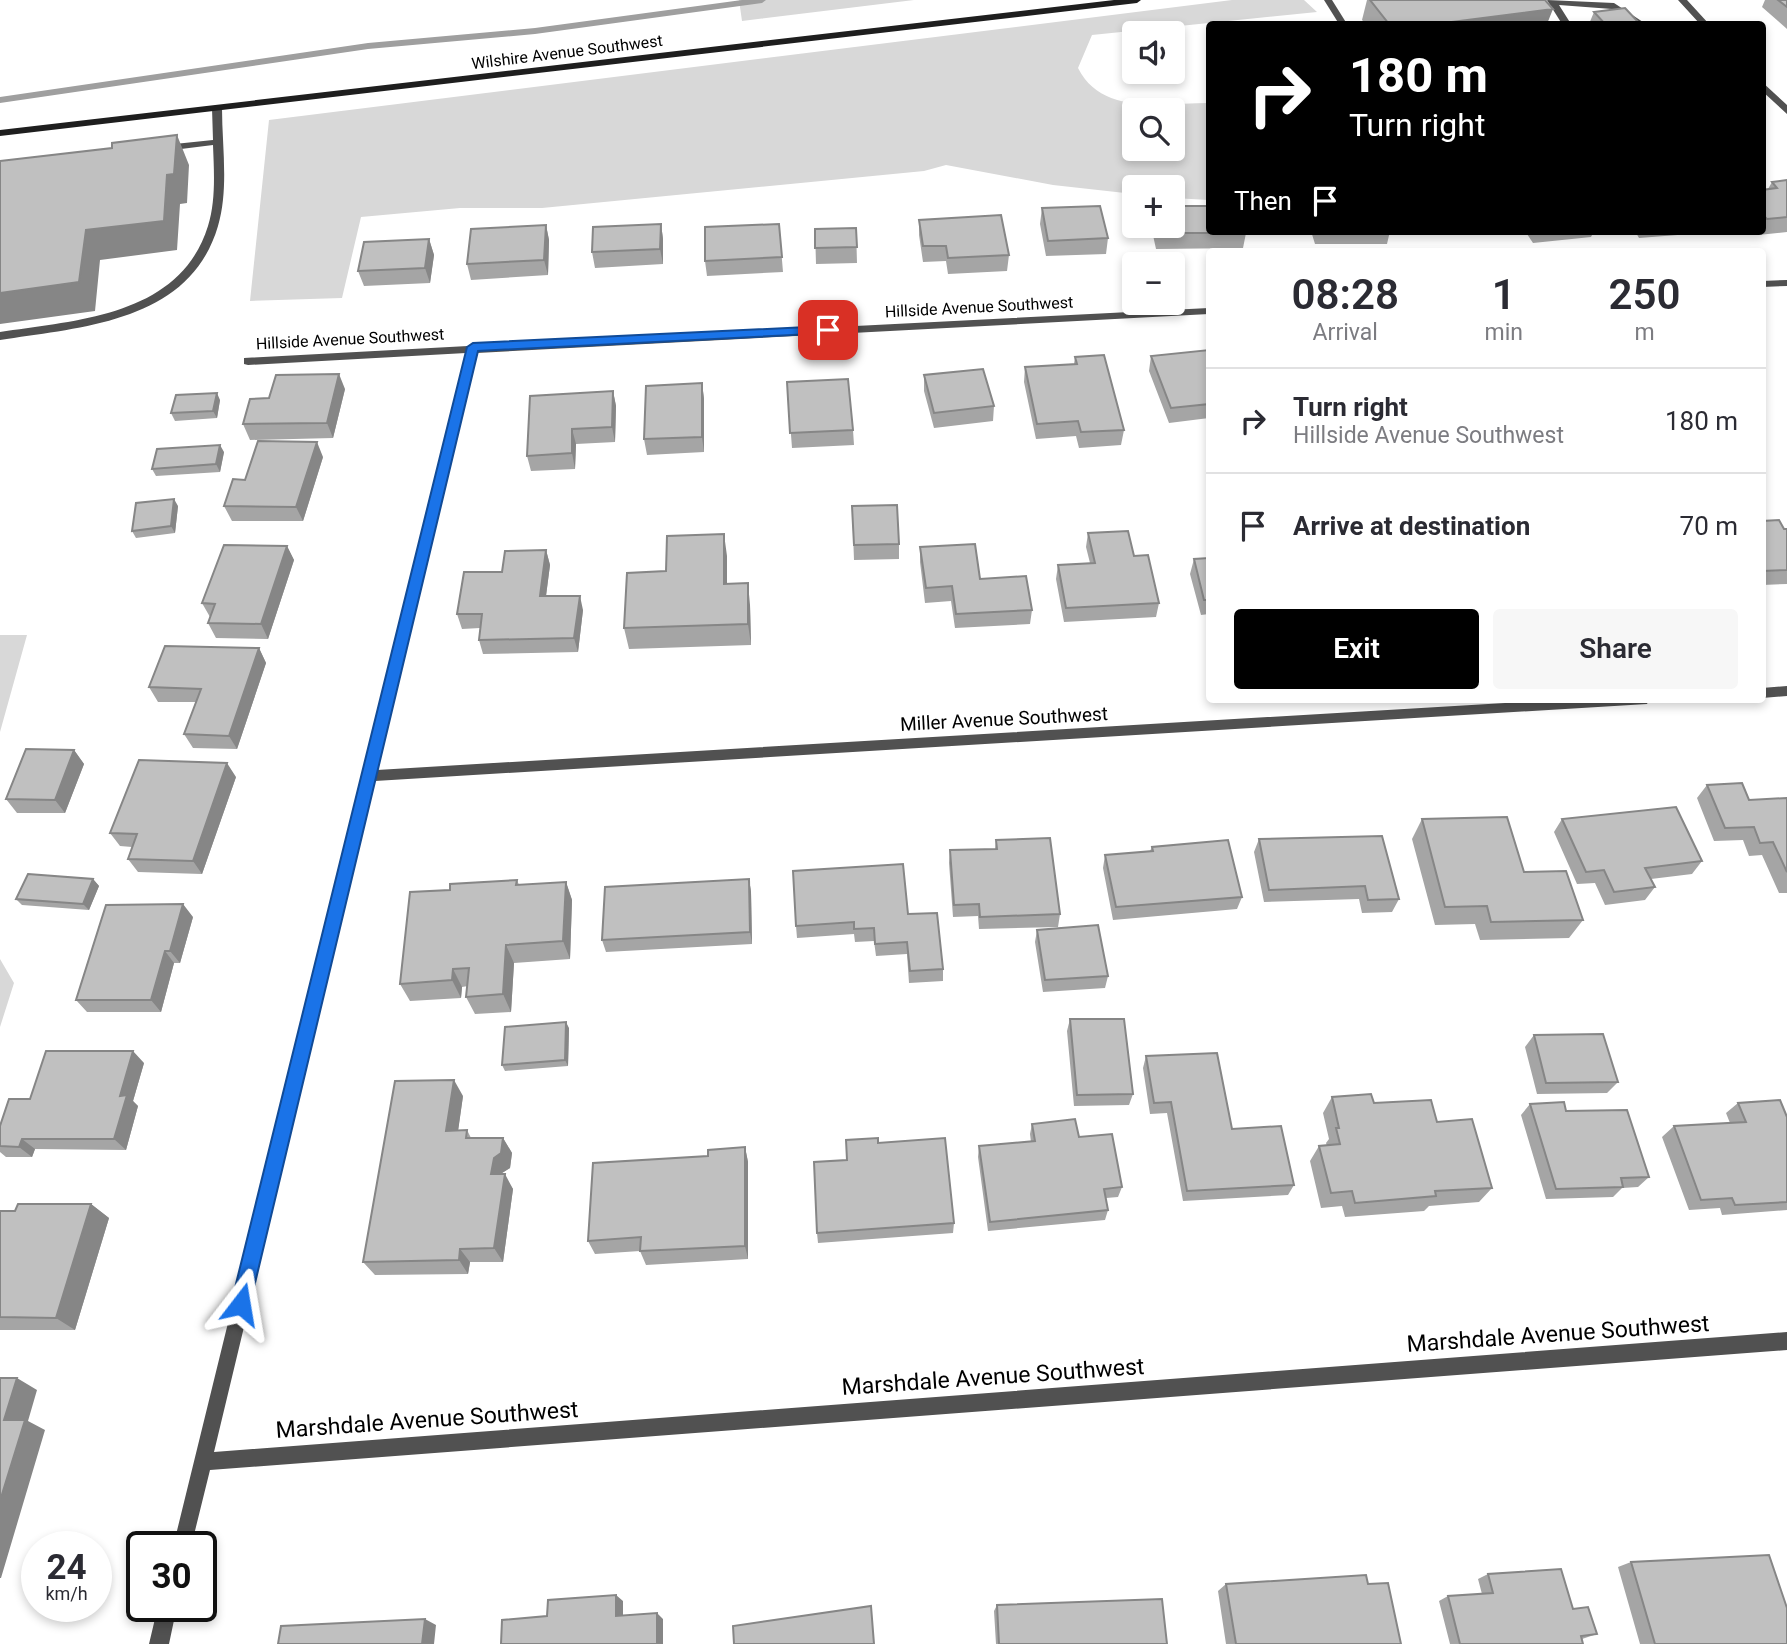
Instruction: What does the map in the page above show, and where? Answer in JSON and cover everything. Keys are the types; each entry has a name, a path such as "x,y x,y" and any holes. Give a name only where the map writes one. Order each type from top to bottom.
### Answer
{"street":[{"name":"Wilshire Avenue Southwest","path":"0,133 1137,0"},
{"path":"1328,0 1341,21"},
{"path":"1682,0 1702,21"},
{"path":"1551,1 1564,21"},
{"path":"1551,1 1614,6 1636,21"},
{"path":"1766,89 1787,111"},
{"path":"0,336 124,314 167,292 199,257 213,226 217,193 217,108"},
{"path":"149,150 217,142"},
{"path":"1766,284 1787,283"},
{"name":"Hillside Avenue Southwest","path":"248,361 473,347 1206,311"},
{"path":"186,1531 473,347"},
{"path":"1766,693 1787,691"},
{"name":"Miller Avenue Southwest","path":"368,776 1592,703"},
{"name":"Marshdale Avenue Southwest","path":"202,1462 1787,1341"},
{"path":"159,1644 164,1622"}],"shaded area":[{"path":"739,0 914,0 742,21"},
{"path":"1232,0 1304,0 1317,12 1206,21 1206,23 1185,25 1185,21 1122,21 1122,32 1092,35 1078,68 1102,94 1122,101 1122,161 1185,161 1185,104 1206,103 1206,200 1185,199 1185,175 1122,175 1122,193 1053,185 946,165 924,171 542,208 460,208 361,217 342,298 250,301 269,120"},
{"path":"0,635 27,635 0,732"},
{"path":"0,959 14,983 0,1027"}],"building":[{"path":"1370,0 1545,0 1553,9 1459,21 1387,21"},
{"path":"1778,0 1787,0 1787,7"},
{"path":"1625,8 1637,21 1602,21 1594,12"},
{"path":"177,135 174,174 167,175 164,221 86,230 79,282 0,293 0,161 112,148 112,143"},
{"path":"1787,180 1787,217 1766,218 1766,189 1777,188 1772,182"},
{"path":"1100,206 1108,238 1048,241 1042,208"},
{"path":"1185,206 1206,206 1206,233 1185,233"},
{"path":"1001,215 1009,255 948,258 946,246 923,246 919,220"},
{"path":"661,224 660,249 592,252 593,227"},
{"path":"779,224 782,257 705,261 705,227"},
{"path":"546,225 544,260 467,264 471,229"},
{"path":"856,228 857,247 815,248 815,229"},
{"path":"429,239 425,268 358,271 364,242"},
{"path":"1206,350 1206,404 1171,408 1151,356"},
{"path":"1104,355 1124,430 1081,432 1078,421 1037,424 1025,367 1077,364 1075,357"},
{"path":"983,369 994,406 934,413 924,375"},
{"path":"339,374 327,423 243,424 250,399 269,398 276,375"},
{"path":"848,379 853,430 790,433 787,382"},
{"path":"702,383 702,437 644,439 646,386"},
{"path":"613,391 612,427 572,429 572,453 527,456 530,396"},
{"path":"217,393 213,411 171,413 176,395"},
{"path":"258,441 317,442 296,507 224,506 233,479 245,480"},
{"path":"220,445 216,464 152,469 157,449"},
{"path":"174,499 171,526 132,531 136,503"},
{"path":"897,505 899,544 854,545 852,506"},
{"path":"1779,520 1784,529 1787,529 1787,570 1766,571 1766,521"},
{"path":"1128,531 1134,556 1148,555 1159,603 1066,608 1058,565 1095,563 1088,533"},
{"path":"724,534 724,584 748,583 748,624 624,628 627,573 666,571 667,536"},
{"path":"975,544 980,579 1026,576 1032,610 956,614 952,586 926,588 920,547"},
{"path":"224,545 287,546 261,624 208,623 215,604 202,603"},
{"path":"546,550 540,596 580,596 574,638 479,640 482,614 457,614 464,572 502,572 505,551"},
{"path":"1206,558 1206,600 1204,600 1194,559"},
{"path":"165,646 259,648 229,736 184,734 201,689 149,687"},
{"path":"26,749 74,750 55,800 6,799"},
{"path":"139,760 227,763 193,861 128,859 137,834 110,833"},
{"path":"1742,783 1749,800 1787,798 1787,872 1773,842 1760,843 1754,827 1725,828 1707,785"},
{"path":"1676,807 1702,861 1645,868 1655,887 1614,892 1604,870 1586,872 1562,819"},
{"path":"1507,817 1524,872 1566,871 1583,920 1491,922 1487,906 1445,907 1422,819"},
{"path":"1382,836 1399,899 1368,900 1365,886 1269,890 1259,839"},
{"path":"1050,838 1060,914 980,917 979,904 954,905 950,850 997,849 996,840"},
{"path":"1228,840 1242,897 1116,907 1105,855 1153,851 1152,847"},
{"path":"903,864 908,914 937,913 943,969 910,971 907,942 875,944 874,928 854,929 854,922 796,926 793,871"},
{"path":"28,874 93,879 83,904 16,899"},
{"path":"749,879 750,932 602,940 605,887"},
{"path":"517,880 516,885 566,882 563,941 506,945 503,994 466,997 469,968 453,969 452,980 400,984 410,892 450,890 450,884"},
{"path":"183,904 170,951 165,951 151,1000 76,1000 106,905"},
{"path":"1098,925 1108,976 1045,980 1037,930"},
{"path":"1070,1019 1124,1019 1133,1094 1077,1095"},
{"path":"566,1022 565,1060 502,1065 505,1027"},
{"path":"1603,1034 1618,1082 1546,1083 1534,1035"},
{"path":"46,1051 133,1051 120,1096 127,1095 114,1139 22,1139 19,1147 0,1146 0,1126 9,1099 30,1099"},
{"path":"1217,1053 1232,1129 1281,1126 1294,1185 1187,1191 1171,1102 1154,1103 1146,1056"},
{"path":"454,1080 446,1131 467,1130 466,1138 503,1138 501,1153 494,1158 491,1174 505,1174 494,1248 460,1249 459,1260 363,1262 395,1081"},
{"path":"1371,1094 1374,1103 1431,1100 1437,1122 1472,1119 1492,1188 1435,1191 1436,1196 1355,1203 1352,1191 1331,1193 1319,1146 1340,1144 1332,1097"},
{"path":"1780,1100 1787,1117 1787,1202 1735,1205 1732,1198 1701,1200 1674,1126 1746,1122 1738,1103"},
{"path":"1564,1102 1566,1111 1627,1110 1649,1177 1621,1178 1623,1187 1556,1189 1530,1104"},
{"path":"1075,1119 1079,1137 1112,1134 1122,1187 1104,1189 1108,1210 990,1222 979,1146 1035,1141 1032,1124"},
{"path":"878,1138 878,1143 945,1138 954,1223 817,1233 814,1162 847,1160 846,1140"},
{"path":"745,1147 745,1246 640,1251 641,1237 588,1241 593,1163 708,1156 708,1150"},
{"path":"18,1204 91,1204 56,1318 0,1317 0,1211 15,1211"},
{"path":"0,1378 17,1378 4,1420 25,1420 0,1501"},
{"path":"1769,1555 1787,1608 1787,1644 1655,1644 1631,1562"},
{"path":"1561,1569 1573,1609 1588,1607 1597,1634 1581,1636 1583,1644 1460,1644 1448,1596 1493,1593 1488,1574"},
{"path":"1366,1575 1368,1584 1388,1583 1401,1644 1236,1644 1226,1584"},
{"path":"616,1595 616,1616 657,1613 657,1644 501,1644 502,1620 547,1616 548,1600"},
{"path":"1162,1599 1167,1644 999,1644 997,1605"},
{"path":"871,1606 874,1644 734,1644 733,1626"},
{"path":"425,1619 422,1644 278,1644 281,1626"}],"waterway":[{"path":"0,100 368,46 535,31 762,0"}],"route":[{"path":"241,1304 473,347 828,330"}]}
